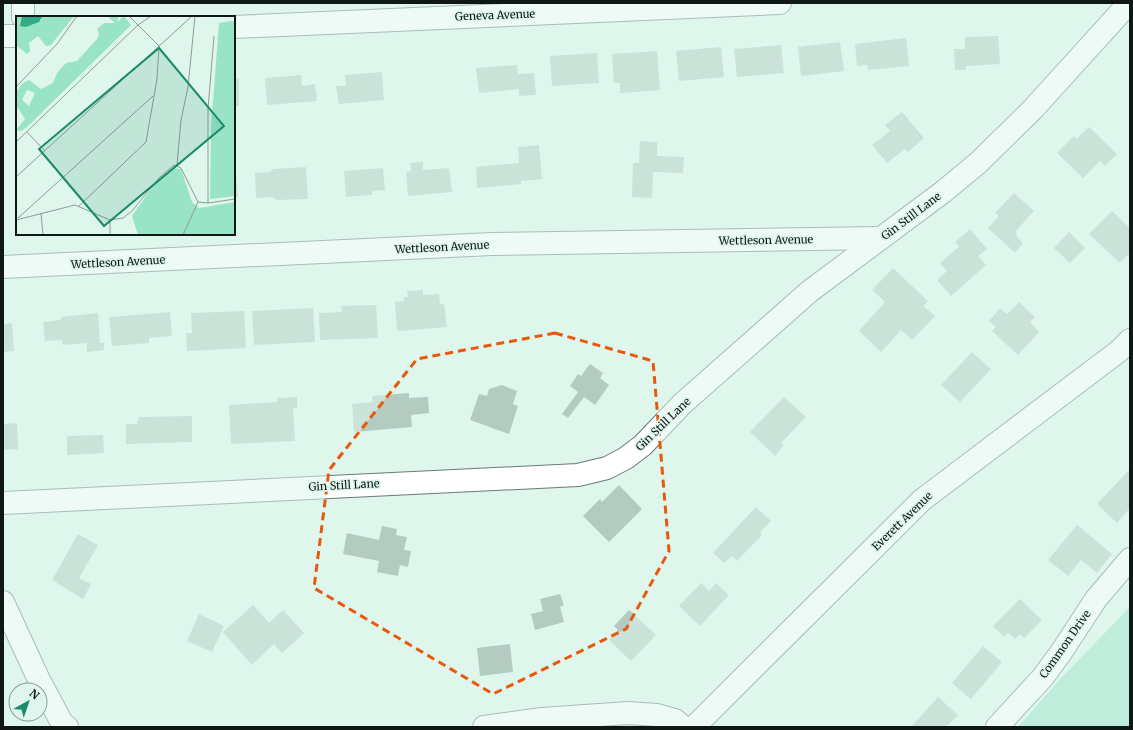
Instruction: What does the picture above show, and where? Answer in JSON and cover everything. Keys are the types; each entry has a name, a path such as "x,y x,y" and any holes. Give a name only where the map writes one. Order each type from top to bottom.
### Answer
{"street":[{"path":"22,3 23,16"},
{"name":"Geneva Avenue","path":"235,26 780,3"},
{"name":"Gin Still Lane","path":"3,503 578,475 607,468 626,458 643,445 682,404 810,291 942,192 978,163 1033,109 1130,3"},
{"path":"3,36 16,36"},
{"name":"Wettleson Avenue","path":"3,267 492,244 881,238"},
{"name":"Everett Avenue","path":"694,727 922,500 1119,351 1130,340"},
{"name":"Common Drive","path":"997,727 1043,677 1096,599 1130,559"},
{"path":"3,602 62,726"},
{"path":"484,727 542,719 628,713 657,715 675,720 683,727"}],"highlighted area":[{"path":"555,333 653,361 669,551 626,629 493,694 314,588 329,470 417,359"}],"green space":[{"path":"1130,607 1130,727 1018,727 1061,678"}],"building":[{"path":"998,36 1000,64 966,66 966,70 955,70 954,49 965,49 965,37"},
{"path":"906,38 909,66 868,70 867,65 857,66 855,44"},
{"path":"840,42 844,71 801,76 798,47"},
{"path":"781,45 784,73 737,77 734,49"},
{"path":"721,47 724,77 679,81 676,51"},
{"path":"657,51 660,90 620,93 620,83 614,83 612,54"},
{"path":"597,53 599,83 552,86 550,56"},
{"path":"517,65 518,74 534,73 536,95 519,96 519,89 479,93 476,68"},
{"path":"382,72 384,100 339,104 336,86 346,86 345,75"},
{"path":"301,75 302,86 315,84 317,101 267,105 265,78"},
{"path":"235,79 239,79 239,106 235,106"},
{"path":"902,112 924,138 908,152 905,149 887,163 872,145 890,131 885,125"},
{"path":"1089,127 1117,154 1105,166 1100,161 1083,178 1057,153 1074,136 1076,139"},
{"path":"640,141 657,142 657,156 684,157 683,173 653,172 652,198 632,197 633,163 639,163"},
{"path":"539,145 542,179 521,181 521,184 477,188 476,167 519,163 518,147"},
{"path":"423,162 423,170 449,168 452,192 408,196 406,172 411,171 410,163"},
{"path":"306,167 308,199 277,200 271,197 256,198 255,173 270,172 273,169"},
{"path":"383,168 385,190 372,191 372,195 346,197 344,171"},
{"path":"235,173 236,173 238,197 235,197"},
{"path":"1014,193 1034,211 1016,231 1017,237 1023,243 1015,253 988,228 999,216 995,213"},
{"path":"1112,211 1130,228 1130,253 1120,263 1089,234"},
{"path":"970,229 987,249 978,256 986,265 951,296 937,280 947,271 940,263 959,247 955,242"},
{"path":"1069,232 1085,248 1070,263 1054,248"},
{"path":"893,268 928,301 923,306 935,316 912,340 901,330 881,352 859,331 885,302 872,290"},
{"path":"423,290 423,295 439,294 440,304 444,304 447,327 397,331 395,302 404,301 404,297 408,297 407,291"},
{"path":"1019,302 1035,317 1030,322 1039,332 1018,355 992,331 996,327 989,321 1000,308 1007,314"},
{"path":"376,305 378,338 320,340 319,313 342,312 341,306"},
{"path":"313,308 315,342 254,345 252,311"},
{"path":"244,311 246,348 187,351 186,333 192,333 191,313"},
{"path":"170,312 172,336 149,338 149,343 112,346 109,317"},
{"path":"98,313 100,343 104,343 104,350 87,352 87,343 63,345 62,340 45,341 43,322 61,320 61,317"},
{"path":"12,323 14,351 3,352 3,324"},
{"path":"972,352 991,369 960,402 941,385"},
{"path":"590,364 603,373 600,378 609,385 595,405 584,397 568,418 562,414 578,392 570,386 578,374 581,376"},
{"path":"502,385 517,391 513,404 518,406 509,434 470,420 479,394 487,396 489,389"},
{"path":"409,393 409,398 428,397 429,413 411,415 412,427 354,432 352,404 373,402 372,396"},
{"path":"297,397 297,408 293,408 295,441 231,444 229,405 277,402 277,398"},
{"path":"784,397 806,417 781,443 784,445 775,456 750,432"},
{"path":"192,416 192,442 126,444 126,424 137,424 139,417"},
{"path":"17,423 18,449 3,450 3,424"},
{"path":"103,435 104,453 67,455 67,436"},
{"path":"1130,469 1130,508 1117,523 1097,504"},
{"path":"619,485 642,509 609,542 583,516 600,499 602,502"},
{"path":"756,507 771,521 760,532 762,535 737,561 732,556 724,563 713,553"},
{"path":"1077,525 1112,554 1097,573 1081,560 1068,576 1048,560"},
{"path":"382,526 397,529 396,535 407,537 404,550 411,551 408,567 400,565 398,576 377,572 379,561 343,554 347,533 379,540"},
{"path":"78,534 98,545 79,578 91,584 83,599 52,580"},
{"path":"701,583 709,591 716,583 729,595 700,626 679,606"},
{"path":"560,594 564,605 560,607 564,622 535,630 531,614 543,611 540,599"},
{"path":"1020,599 1042,620 1024,638 1020,634 1015,639 1008,633 1004,637 993,626"},
{"path":"253,605 269,623 283,610 304,633 282,653 274,644 252,665 223,632"},
{"path":"629,610 656,635 631,661 609,640 618,630 614,626"},
{"path":"199,614 224,626 212,652 187,641"},
{"path":"510,644 513,672 480,676 477,648"},
{"path":"983,646 1002,662 971,699 952,683"},
{"path":"938,697 958,715 946,727 911,727"}]}
